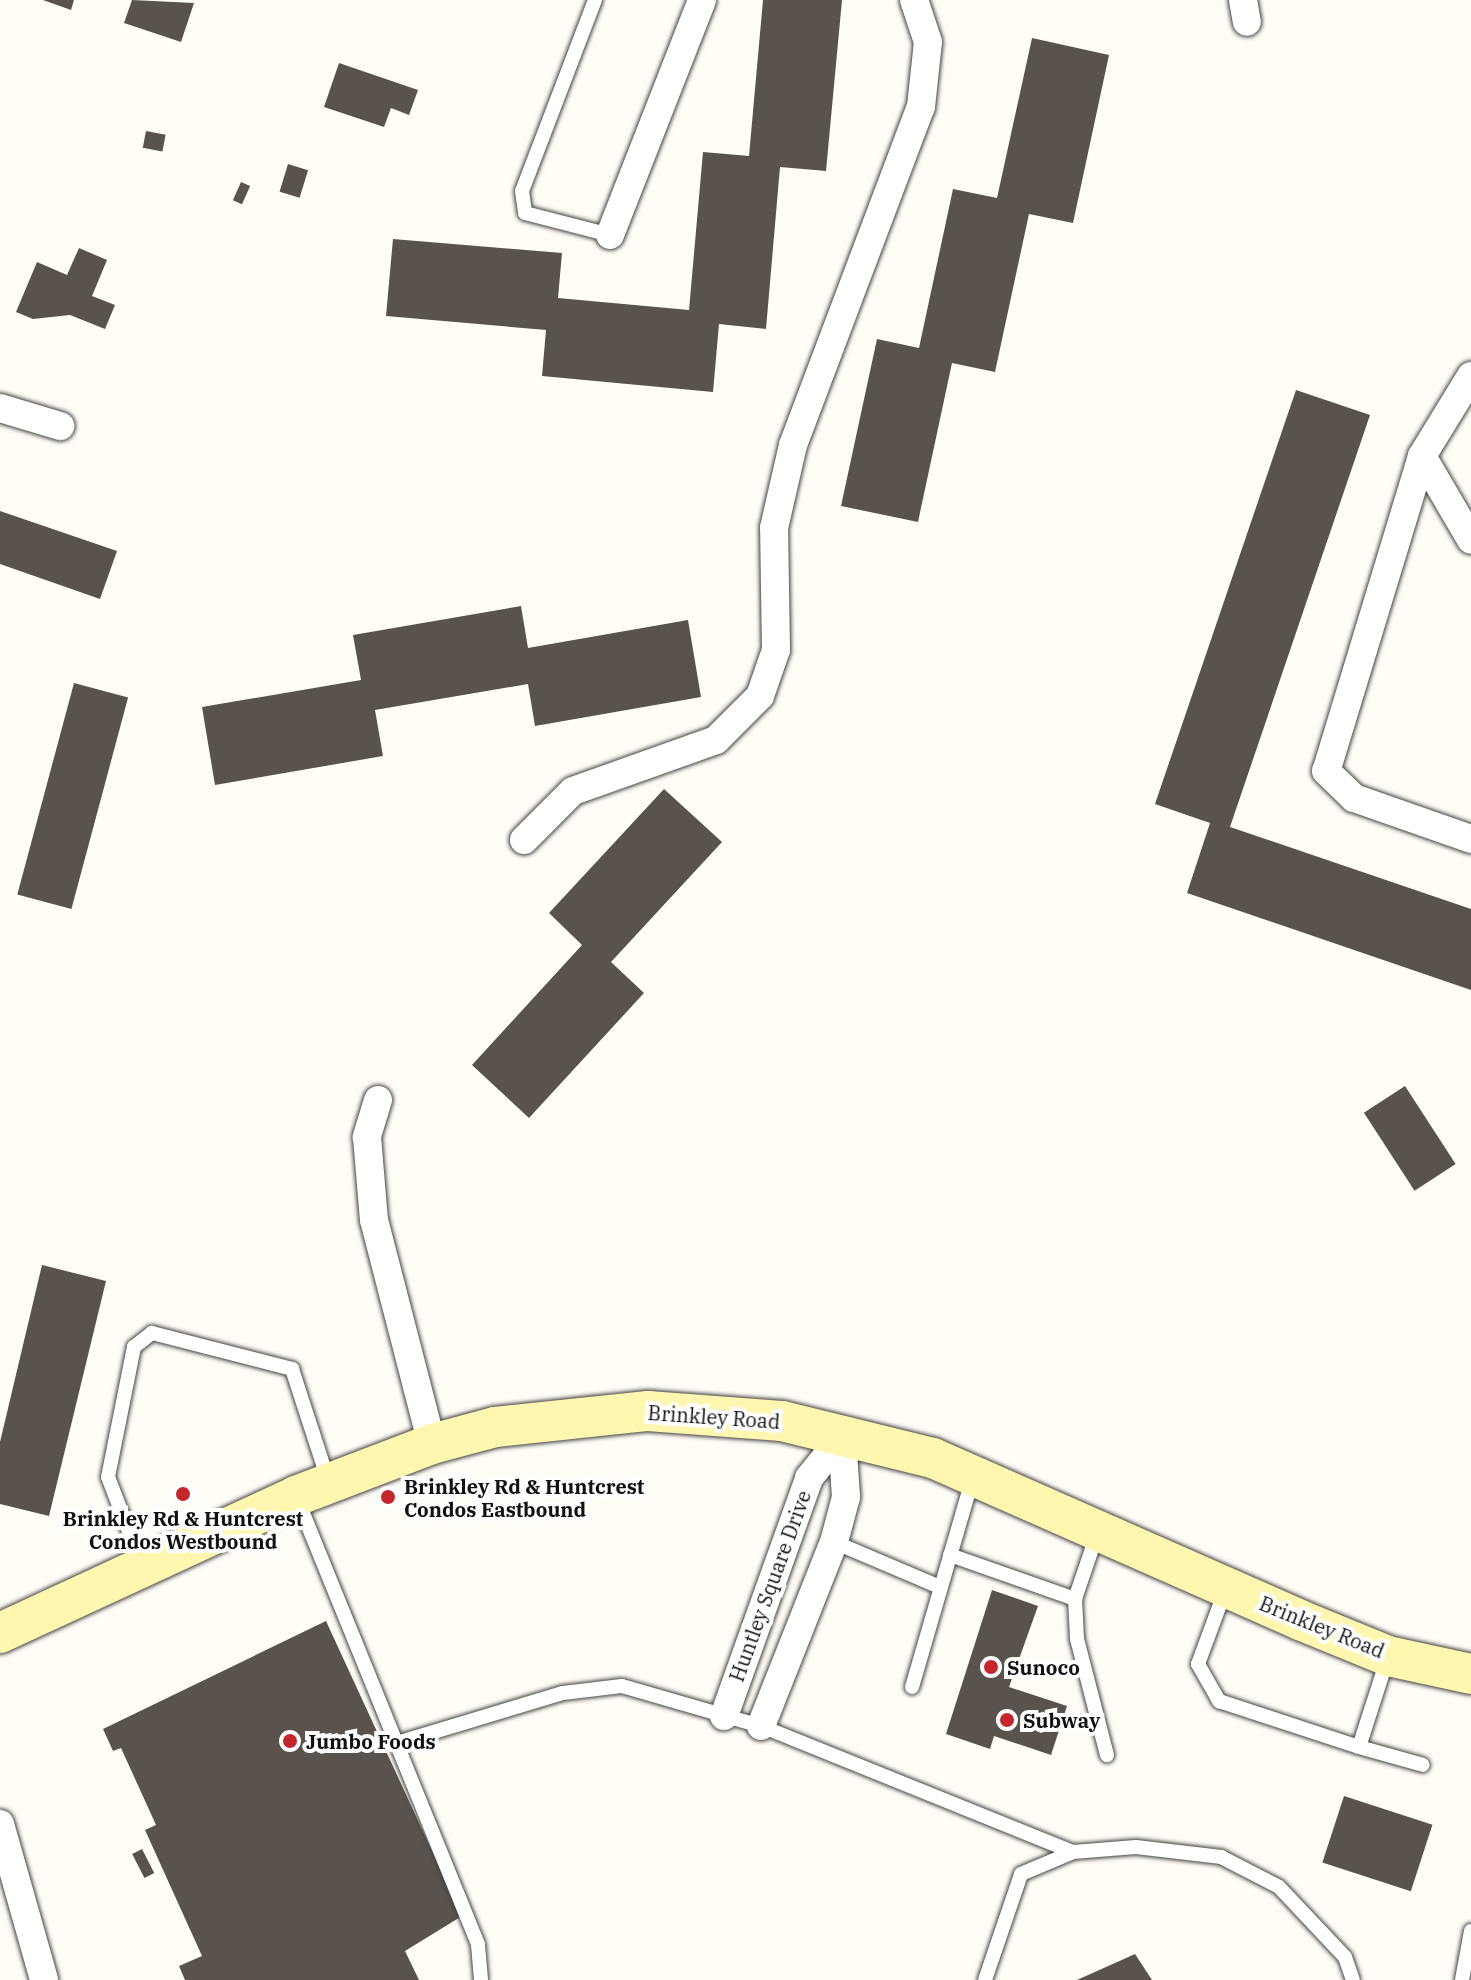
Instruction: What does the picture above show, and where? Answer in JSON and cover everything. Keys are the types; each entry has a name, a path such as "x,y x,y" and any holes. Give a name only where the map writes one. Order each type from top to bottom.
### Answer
{"main road":[{"name":"Brinkley Road","path":"0,1633 313,1489 432,1444 495,1427 648,1411 782,1421 973,1475 1388,1656 1471,1674"}],"street":[{"path":"610,235 702,0"},
{"path":"524,840 573,791 716,740 760,696 776,650 774,528 793,445 921,107 928,42 914,0"},
{"path":"1471,376 1422,456 1326,771 1354,798 1471,839"},
{"path":"0,408 60,426"},
{"path":"1422,456 1471,540"},
{"path":"378,1100 367,1137 374,1220 432,1444"},
{"name":"Huntley Square Drive","path":"761,1726 834,1542 846,1497 842,1437"},
{"name":"Huntley Square Drive","path":"724,1716 809,1478 842,1437"},
{"path":"0,1824 41,1972"},
{"path":"0,1903 41,1972"}],"lane":[{"path":"595,0 522,191 525,213 610,235"},
{"path":"143,1567 108,1477 134,1347 152,1333 292,1369 313,1489 397,1743 478,1945 481,1980"},
{"path":"912,1687 973,1475"},
{"path":"1099,1530 1075,1599 1088,1694 1107,1755"},
{"path":"834,1542 940,1587"},
{"path":"950,1555 1075,1599"},
{"path":"1226,1586 1198,1664 1219,1701 1423,1765"},
{"path":"1359,1747 1388,1656"},
{"path":"397,1743 563,1693 622,1686 761,1726 1073,1852"},
{"path":"985,1980 1021,1874 1073,1852 1182,1848 1221,1857 1279,1887 1307,1912 1345,1957 1353,1980"},
{"path":"1462,1980 1471,1931"}],"building":[{"path":"43,0 74,0 71,10"},
{"path":"132,0 194,3 181,42 124,23"},
{"path":"763,0 842,0 826,171 780,167 766,329 719,324 713,392 542,376 546,330 386,316 393,239 562,253 558,298 689,310 703,152 749,156"},
{"path":"1032,38 1109,55 1073,223 1029,214 995,372 952,363 918,522 841,506 877,339 919,348 953,189 997,198"},
{"path":"339,63 418,90 409,115 391,108 384,127 324,107"},
{"path":"146,131 166,135 162,152 143,148"},
{"path":"288,164 308,170 300,198 280,192"},
{"path":"241,182 250,186 242,204 233,200"},
{"path":"79,248 107,260 92,296 115,305 105,329 70,315 33,319 16,312 37,262 67,275"},
{"path":"1296,390 1370,415 1230,827 1471,909 1471,990 1187,893 1210,823 1155,804"},
{"path":"0,511 117,551 100,599 0,564"},
{"path":"521,606 528,648 688,620 701,697 535,726 528,684 375,710 383,756 215,785 202,707 361,680 353,635"},
{"path":"74,683 128,697 71,909 17,895"},
{"path":"664,789 722,842 611,962 644,993 529,1118 472,1065 582,945 549,913"},
{"path":"1405,1086 1456,1164 1415,1191 1364,1113"},
{"path":"42,1265 106,1281 49,1516 0,1504 0,1442"},
{"path":"992,1590 1038,1606 1009,1687 1067,1706 1051,1755 994,1736 990,1749 946,1734"},
{"path":"326,1621 462,1916 405,1951 419,1980 185,1980 179,1966 202,1956 145,1830 156,1825 121,1748 113,1751 103,1729"},
{"path":"1344,1796 1432,1825 1411,1891 1322,1863"},
{"path":"142,1849 154,1873 144,1878 132,1854"},
{"path":"1135,1954 1152,1980 1077,1980"}],"place":[{"name":"Brinkley Rd & Huntcrest Condos Westbound","path":"183,1494"},
{"name":"Brinkley Rd & Huntcrest Condos Eastbound","path":"388,1497"},
{"name":"Sunoco","path":"991,1667"},
{"name":"Subway","path":"1007,1720"},
{"name":"Jumbo Foods","path":"290,1741"}]}
